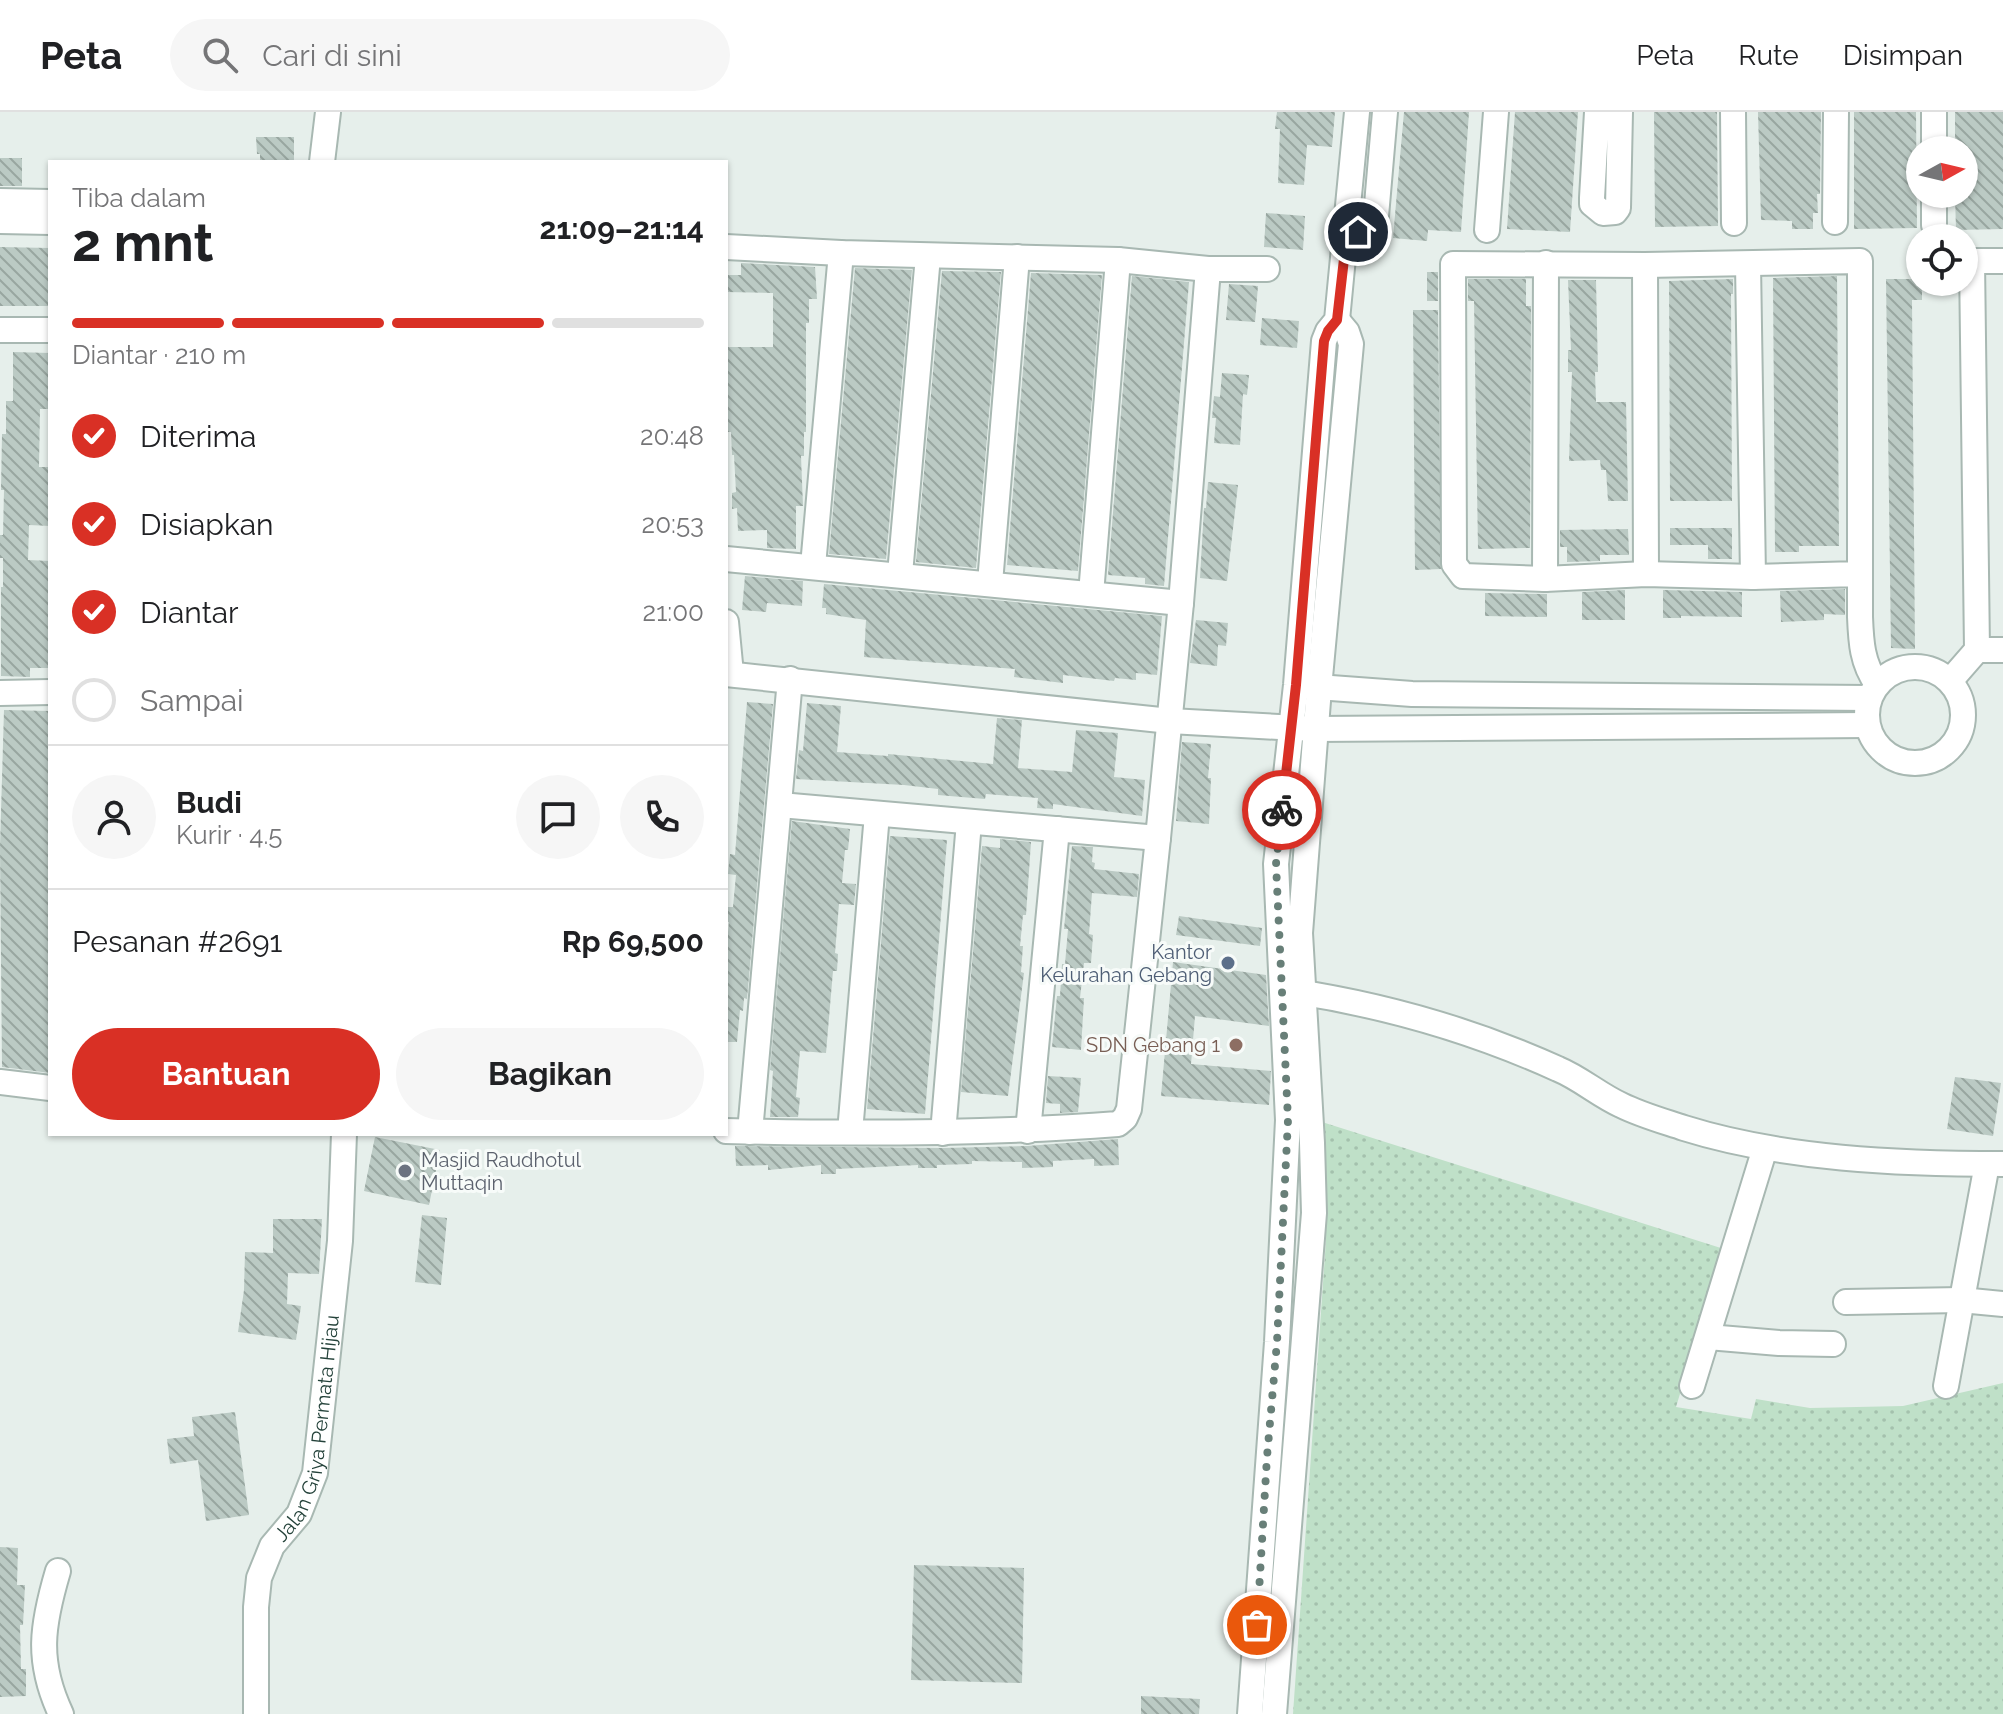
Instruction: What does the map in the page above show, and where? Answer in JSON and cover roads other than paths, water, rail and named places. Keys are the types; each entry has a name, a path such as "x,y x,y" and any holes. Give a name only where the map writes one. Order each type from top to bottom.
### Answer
{"street":[{"path":"322,160 328,112"},
{"path":"1274,1714 1269,1626 1267,1457 1277,1342 1294,991 1315,729 1308,686 1324,341 1337,320 1357,112"},
{"path":"1347,233 1368,227 1376,216 1385,112"},
{"path":"1487,230 1496,112"},
{"path":"1597,112 1592,204 1603,213 1615,212 1618,208 1620,112"},
{"path":"1733,112 1734,223"},
{"path":"1835,222 1836,112"},
{"path":"1934,112 1934,136"},
{"path":"0,201 48,202"},
{"path":"0,221 48,222"},
{"path":"728,247 1118,260 1208,269 1267,269"},
{"path":"813,566 841,253"},
{"path":"900,574 928,256"},
{"path":"990,583 1017,257"},
{"path":"1091,594 1118,260"},
{"path":"1308,686 1412,694 1873,691 1897,670 1921,666 1937,671 1950,681 1959,694 1963,724 1948,751 1935,760 1920,764 1904,763 1890,757 1878,747 1867,725 1873,691 1862,652 1858,574 1860,261 1645,265 1453,264 1454,564 1463,576 1545,579 1646,574 1753,577 1858,574"},
{"path":"1978,261 2003,261"},
{"path":"1545,579 1546,263"},
{"path":"1748,264 1753,577"},
{"path":"1645,265 1646,574"},
{"path":"790,679 780,805 738,1131 943,1133 1118,1124 1129,1109 1158,838 1208,269"},
{"path":"1950,681 1977,650 1969,296"},
{"path":"0,330 48,330"},
{"path":"728,559 1181,603"},
{"path":"1977,650 2003,650"},
{"path":"728,674 1170,721 1290,728 1867,725"},
{"path":"1250,1714 1269,1626 1304,1343 1314,1213 1294,991 1276,864 1290,728 1308,686"},
{"path":"0,693 48,692"},
{"path":"1412,694 1413,728"},
{"path":"780,805 1158,838"},
{"path":"850,1132 877,814"},
{"path":"943,1133 969,822"},
{"path":"1028,1131 1057,829"},
{"path":"1294,991 1374,1005 1438,1021 1563,1071 1621,1105 1731,1142 1850,1157 1995,1164 1961,1300 1946,1386"},
{"path":"0,1082 48,1088"},
{"name":"Jalan Griya Permata Hijau","path":"256,1714 259,1578 272,1546 299,1514 315,1473 340,1241 344,1136"},
{"path":"1692,1386 1765,1148"},
{"path":"1846,1302 1961,1300 2003,1304"},
{"path":"1708,1337 1833,1344"},
{"path":"1277,1342 1304,1343"},
{"path":"58,1571 45,1615 45,1654 47,1678 61,1714"}],"place":[{"name":"Kantor Kelurahan Gebang","path":"1228,963"},
{"name":"SDN Gebang 1","path":"1236,1045"},
{"name":"Masjid Raudhotul Muttaqin","path":"405,1171"}]}
